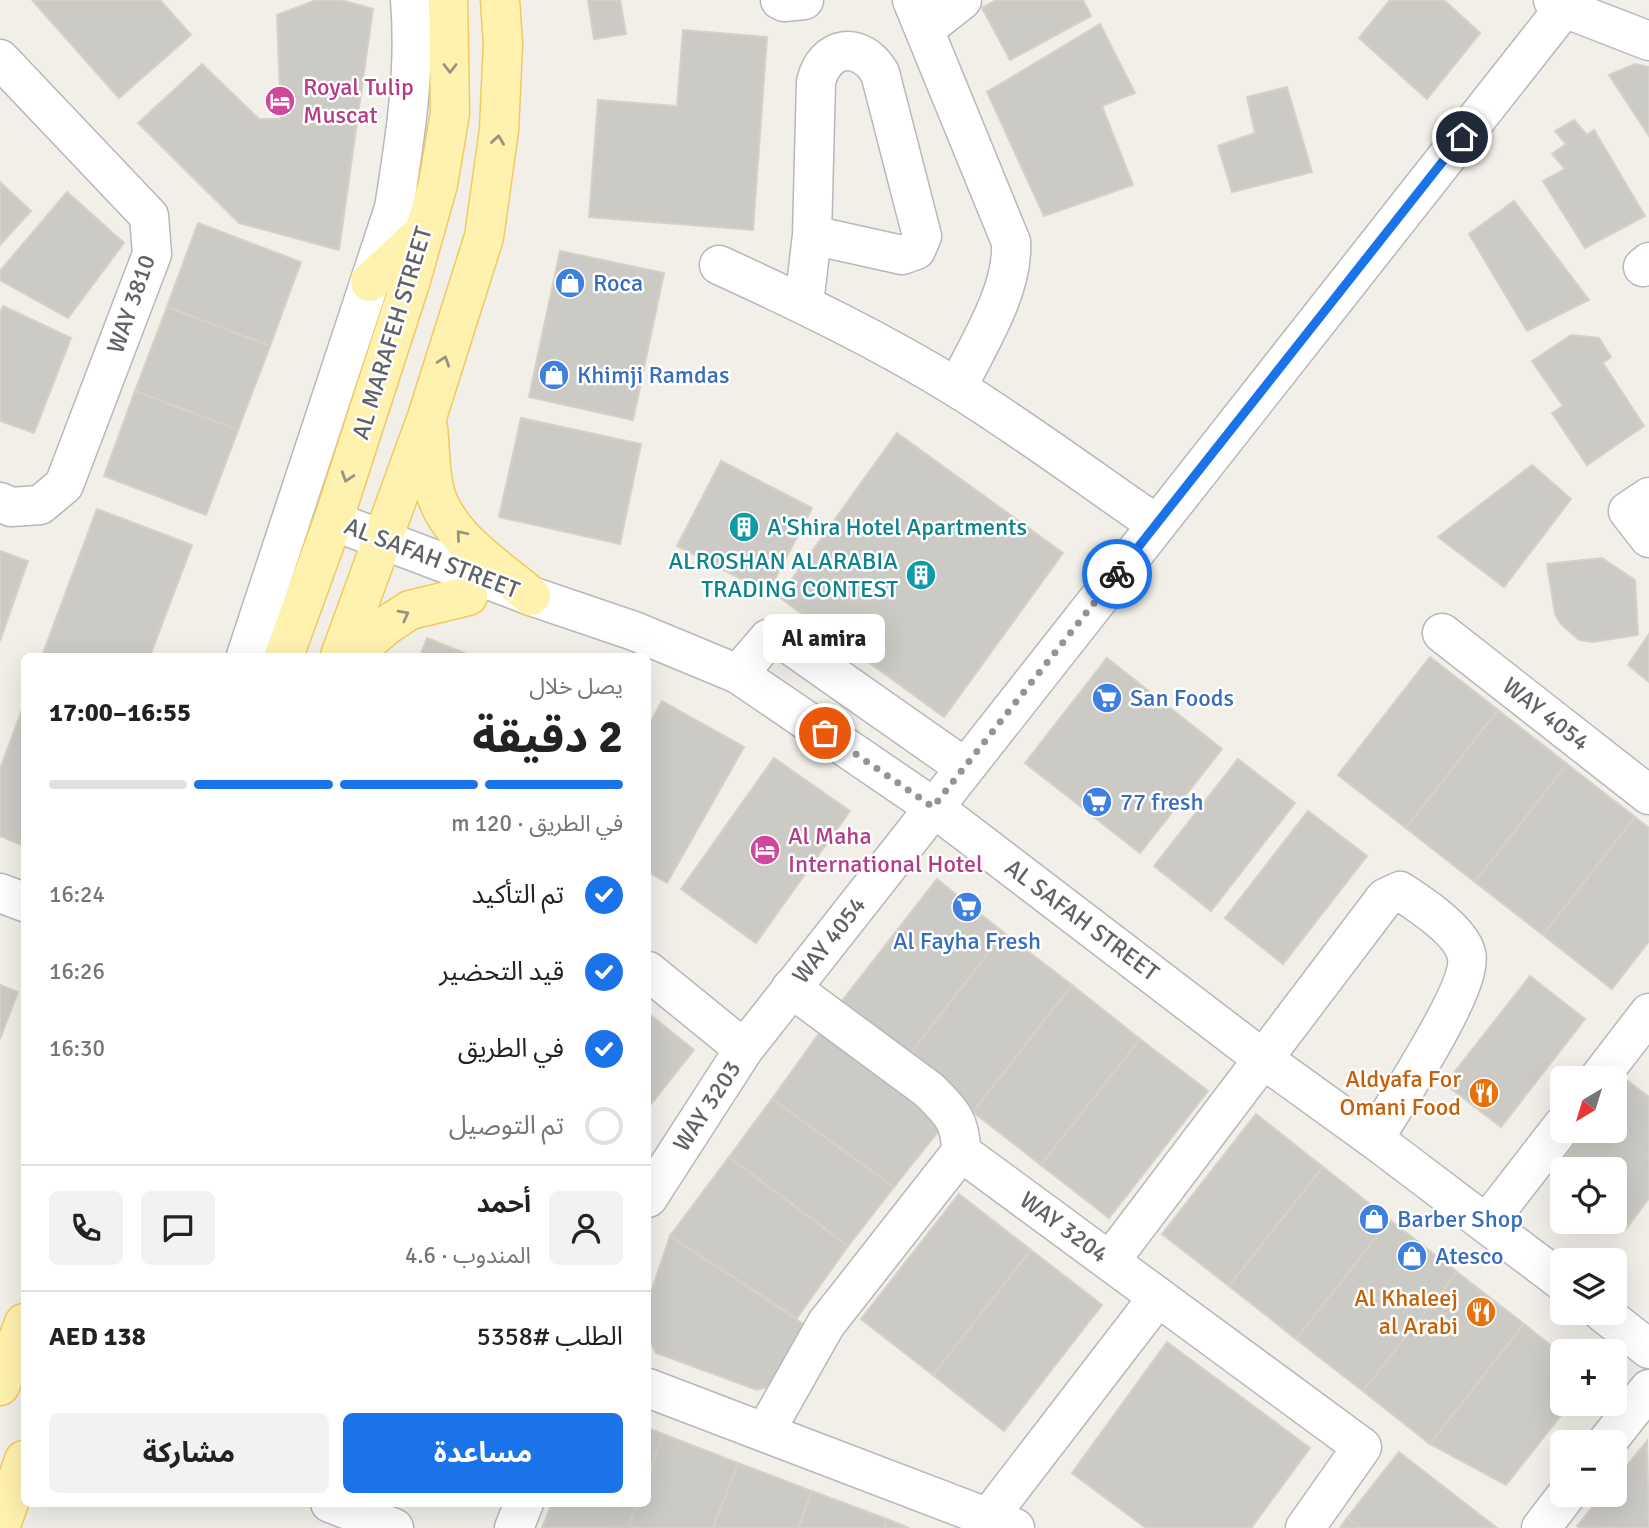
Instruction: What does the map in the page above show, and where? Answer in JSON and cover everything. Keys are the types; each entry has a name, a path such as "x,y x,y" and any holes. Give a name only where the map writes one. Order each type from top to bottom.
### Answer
{"main road":[{"name":"AL MARAFEH STREET","path":"285,653 329,534 407,293 438,184 450,113 448,0"},
{"path":"341,653 427,417 484,237 499,130 503,44 500,0"},
{"path":"370,282 425,231"},
{"path":"427,417 434,488 442,507 465,540 531,596"},
{"path":"354,653 387,625 410,610 468,596"},
{"path":"0,1386 21,1331"},
{"path":"0,1528 21,1471"}],"street":[{"path":"247,653 394,208 406,131 414,41 410,0"},
{"path":"780,0 804,0"},
{"path":"957,388 1004,290 1012,258 1010,242 919,15 962,0"},
{"path":"1558,4 1649,41"},
{"name":"WAY 4054","path":"744,1049 1156,524 1558,4"},
{"path":"804,304 812,235 816,82 819,70 838,52 863,54 873,62 880,73 922,236 916,250 902,255 812,235"},
{"name":"WAY 3810","path":"0,59 149,216 152,254 64,485 40,505 11,507 0,502"},
{"path":"719,265 804,304 957,388 1156,524"},
{"path":"1649,497 1628,511 1649,538"},
{"name":"AL SAFAH STREET","path":"329,534 378,552 531,596 629,643 738,674 933,807 1263,1059 1550,1272"},
{"name":"AL SAFAH STREET","path":"378,552 468,596 531,596"},
{"name":"WAY 4054","path":"1442,633 1649,795"},
{"path":"738,674 768,639 783,640 964,767"},
{"path":"1110,1261 1385,898 1400,891 1455,935 1467,954 1464,979 1447,1015 1374,1139"},
{"path":"0,893 21,901"},
{"path":"651,973 744,1049"},
{"path":"765,1432 826,1324 961,1152 961,1131 947,1108 929,1090 792,988"},
{"path":"1608,1066 1649,1013"},
{"name":"WAY 3203","path":"651,1193 744,1049"},
{"path":"1487,1223 1550,1142"},
{"name":"WAY 3204","path":"961,1152 1362,1447 1305,1528"},
{"path":"651,1389 1001,1523 1158,1297"},
{"path":"1619,1325 1649,1349"},
{"path":"1617,1430 1649,1389"},
{"path":"340,1507 394,1528"},
{"path":"514,1528 522,1507"},
{"path":"1541,1528 1557,1507"}],"building":[{"path":"32,0 160,0 191,35 119,98"},
{"path":"316,0 341,0 373,9 339,250 239,223 138,123 202,64 259,119 281,119 277,15"},
{"path":"588,0 620,0 626,34 594,39"},
{"path":"996,0 1083,0 1091,16 1010,60 982,8"},
{"path":"1390,0 1444,0 1480,33 1427,99 1359,38"},
{"path":"1100,24 1135,93 1102,106 1133,185 1044,216 987,92"},
{"path":"683,30 767,37 753,230 589,217 598,100 677,106"},
{"path":"1635,64 1649,67 1649,136 1609,75"},
{"path":"1287,87 1312,172 1232,192 1218,146 1255,133 1247,97"},
{"path":"1574,120 1587,135 1594,130 1645,216 1585,248 1543,181 1565,169 1552,154 1566,144 1555,131"},
{"path":"0,182 31,211 0,245"},
{"path":"67,192 124,243 68,318 0,280 0,271"},
{"path":"1514,201 1589,300 1527,331 1469,234"},
{"path":"198,223 301,262 270,346 167,307"},
{"path":"560,251 664,273 633,420 529,397"},
{"path":"3,306 71,338 34,433 0,421 0,313"},
{"path":"167,307 270,346 238,430 135,391"},
{"path":"1571,335 1599,338 1611,357 1603,363 1644,426 1587,465 1552,413 1563,406 1532,361"},
{"path":"135,391 238,430 206,515 104,476"},
{"path":"521,418 641,444 620,544 499,517"},
{"name":"ALROSHAN ALARABIA TRADING CONTEST","path":"897,433 1063,553 944,717 779,597"},
{"name":"A'Shira Hotel Apartments","path":"721,461 812,508 768,593 677,546"},
{"path":"1532,465 1571,499 1504,587 1438,537"},
{"path":"97,509 192,545 151,653 43,653"},
{"path":"0,551 28,561 0,641"},
{"path":"1602,558 1635,580 1638,635 1593,642 1579,640 1561,624 1555,614 1547,564"},
{"path":"1649,634 1649,682 1628,665"},
{"path":"427,638 464,653 421,653"},
{"path":"1430,657 1498,710 1406,828 1338,775"},
{"path":"1107,658 1222,749 1140,853 1025,763"},
{"path":"662,701 744,747 667,883 651,874 651,721"},
{"path":"1498,710 1567,764 1475,882 1406,828"},
{"path":"21,712 21,845 0,836 0,769"},
{"name":"Al Maha International Hotel","path":"774,758 850,811 756,943 681,889"},
{"path":"1238,759 1295,803 1211,911 1154,866"},
{"path":"1567,764 1635,817 1543,935 1475,882"},
{"path":"1308,811 1367,856 1283,964 1225,918"},
{"path":"1635,817 1649,828 1649,941 1612,989 1543,935"},
{"path":"937,879 1004,933 906,1059 838,1006"},
{"path":"1004,933 1072,985 973,1112 906,1059"},
{"path":"1530,976 1585,1019 1501,1127 1445,1084"},
{"path":"0,985 18,992 0,1039"},
{"path":"1072,985 1140,1039 1041,1165 973,1112"},
{"path":"651,1015 694,1050 651,1104"},
{"path":"840,1032 941,1128 894,1187 772,1099 818,1035"},
{"path":"1140,1039 1208,1091 1109,1218 1041,1165"},
{"path":"1628,1081 1649,1097 1649,1198 1627,1228 1627,1157 1565,1157 1576,1143 1628,1143"},
{"path":"772,1099 894,1187 848,1246 729,1157"},
{"path":"1256,1114 1323,1167 1229,1286 1162,1234"},
{"path":"729,1157 848,1246 797,1318 670,1236"},
{"path":"1323,1167 1390,1220 1296,1339 1229,1286"},
{"path":"959,1194 1031,1250 933,1375 861,1319"},
{"path":"1390,1220 1457,1272 1363,1391 1296,1339"},
{"path":"670,1236 805,1325 778,1384 757,1390 656,1353 651,1343 651,1292"},
{"path":"1031,1250 1102,1305 1004,1431 933,1375"},
{"path":"1457,1272 1524,1324 1430,1444 1363,1391"},
{"path":"1524,1324 1550,1345 1550,1416 1561,1416 1506,1485 1430,1444"},
{"path":"1167,1342 1310,1448 1251,1528 1146,1528 1072,1473"},
{"path":"651,1429 663,1434 651,1468"},
{"path":"663,1434 738,1463 713,1528 628,1528 636,1507 651,1507 651,1468"},
{"path":"1647,1441 1649,1528 1577,1526 1592,1507 1627,1507 1627,1465"},
{"path":"1399,1452 1497,1528 1360,1528 1347,1518"},
{"path":"738,1463 812,1491 798,1528 713,1528"},
{"path":"812,1491 887,1519 884,1528 798,1528"},
{"path":"550,1507 636,1507 628,1528 542,1528"},
{"path":"1347,1518 1360,1528 1340,1528"},
{"path":"887,1519 909,1528 884,1528"}],"way so far":[{"path":"825,733 933,807 1117,574"}],"place":[{"name":"Royal Tulip Muscat","path":"280,101"},
{"name":"Roca","path":"570,283"},
{"name":"Khimji Ramdas","path":"554,375"},
{"name":"A'Shira Hotel Apartments","path":"744,527"},
{"name":"ALROSHAN ALARABIA TRADING CONTEST","path":"921,575"},
{"name":"San Foods","path":"1107,698"},
{"name":"Al amira","path":"825,733"},
{"name":"77 fresh","path":"1097,802"},
{"name":"Al Maha International Hotel","path":"765,850"},
{"name":"Al Fayha Fresh","path":"967,907"},
{"name":"Aldyafa For Omani Food","path":"1484,1093"},
{"name":"Barber Shop","path":"1374,1219"},
{"name":"Atesco","path":"1412,1256"},
{"name":"Al Khaleej al Arabi","path":"1481,1312"}],"route":[{"path":"1117,574 1462,137"}]}
